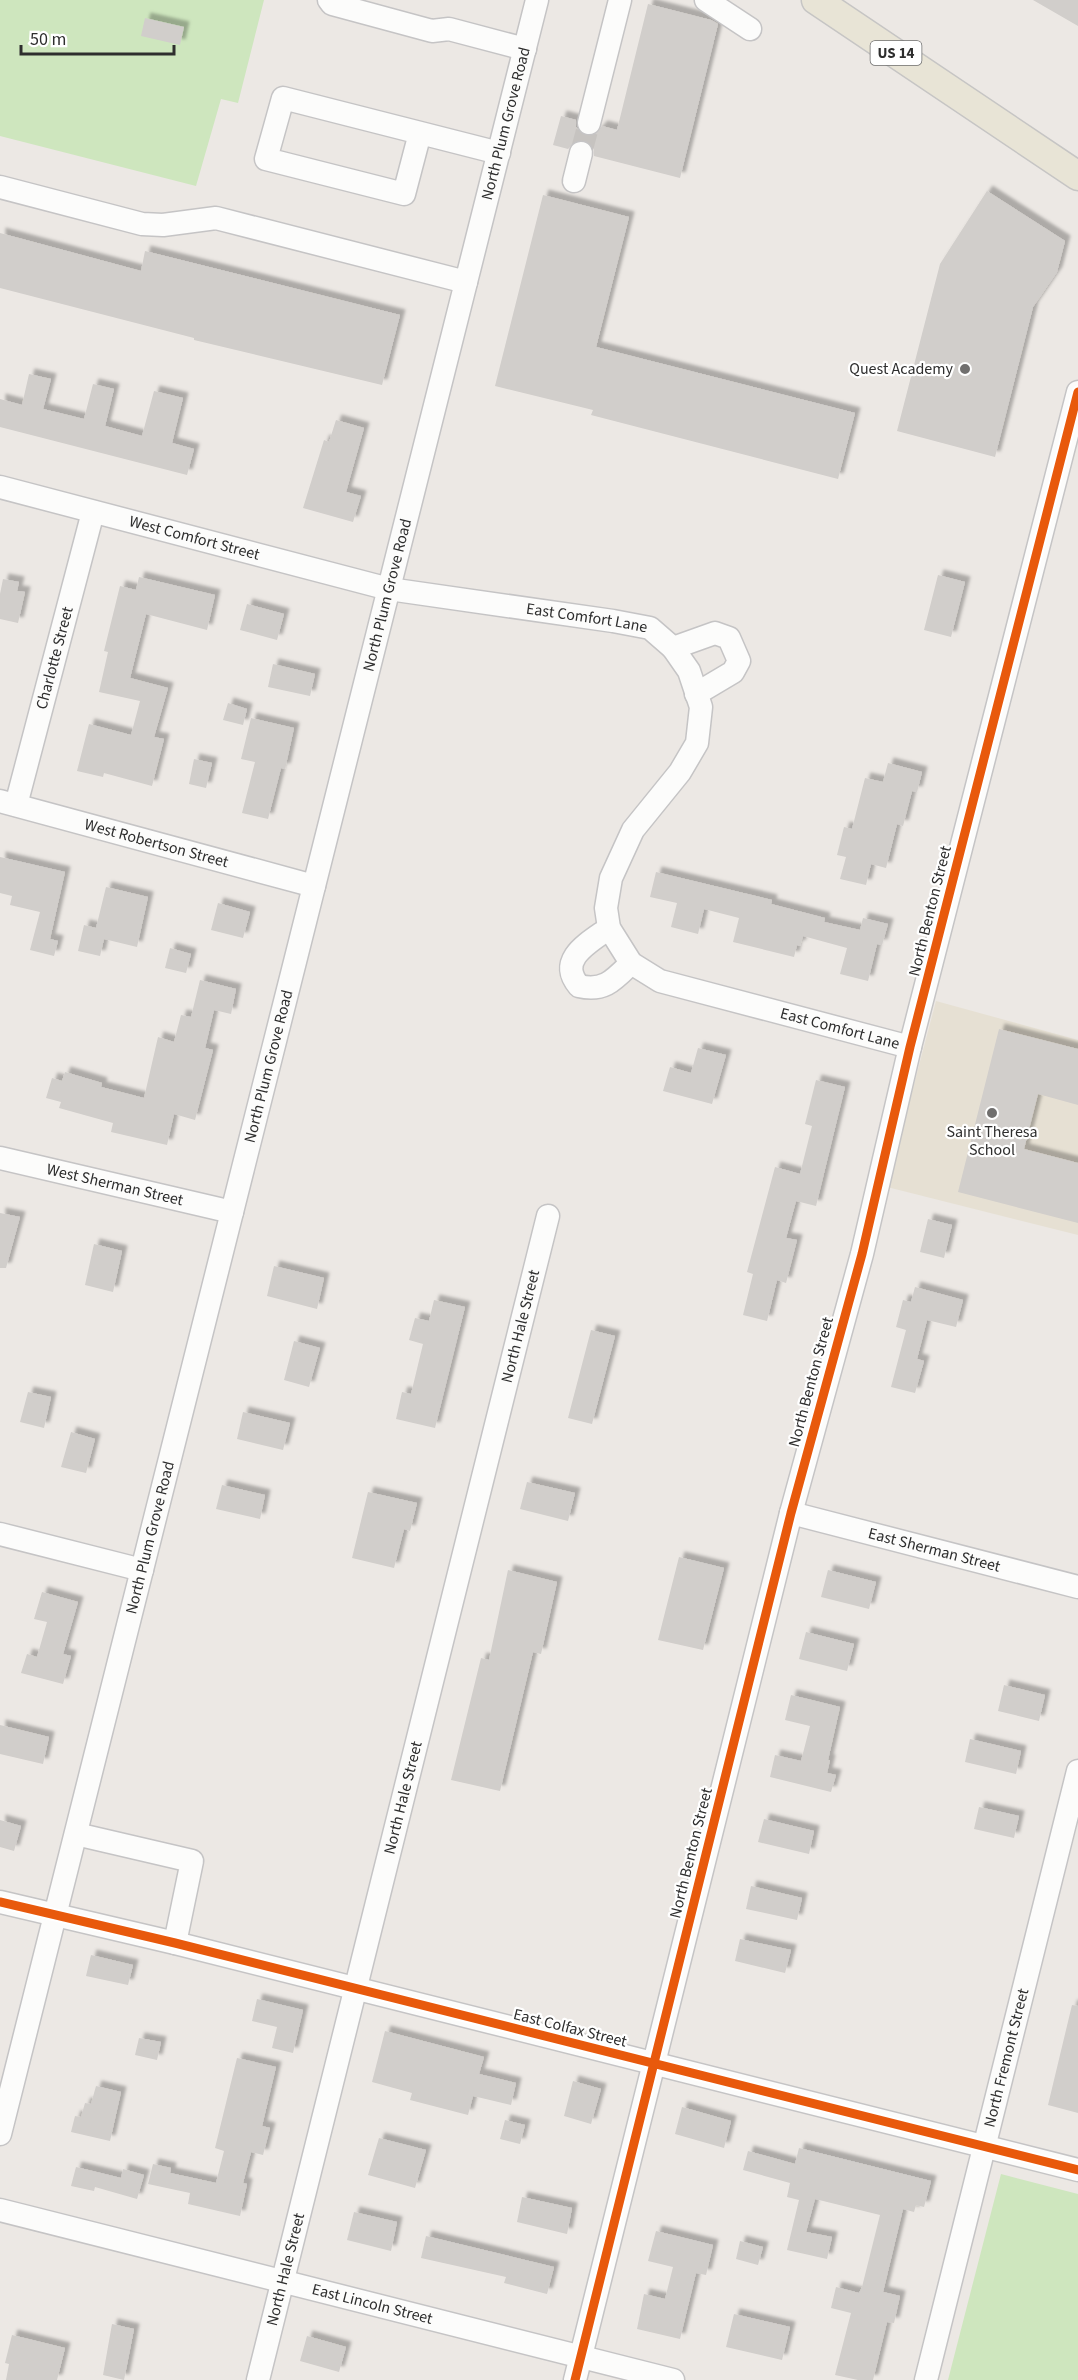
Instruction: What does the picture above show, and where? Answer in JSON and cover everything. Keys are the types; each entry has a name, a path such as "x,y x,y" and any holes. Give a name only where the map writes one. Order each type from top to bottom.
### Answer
{"main road":[{"name":"US 14","path":"816,0 1078,176"}],"street":[{"path":"328,0 332,4 432,31 449,29 525,49"},
{"name":"North Plum Grove Road","path":"0,2134 11,2048 55,1915 537,0"},
{"path":"589,123 620,0"},
{"path":"706,0 750,29"},
{"path":"420,133 404,194 266,159 283,98 499,153"},
{"path":"574,181 581,153"},
{"path":"0,187 142,224 163,225 216,218 466,282"},
{"name":"North Benton Street","path":"575,2380 791,1513 862,1254 910,1047 1078,392"},
{"name":"West Comfort Street","path":"0,487 389,589"},
{"name":"Charlotte Street","path":"8,803 93,512"},
{"name":"East Comfort Lane","path":"389,589 650,628 674,648 689,671 701,707 697,743 680,772 633,830 611,878 606,908 609,928"},
{"path":"674,648 715,633 729,638 736,651 739,661 733,672 696,694"},
{"name":"West Robertson Street","path":"8,803 314,886"},
{"path":"609,928 631,963 614,980 600,988 579,986 572,978 570,966 574,955 609,928"},
{"name":"East Comfort Lane","path":"631,963 660,981 910,1047"},
{"name":"West Sherman Street","path":"0,1158 232,1212"},
{"name":"North Hale Street","path":"258,2380 548,1216"},
{"name":"East Sherman Street","path":"791,1513 1078,1587"},
{"path":"0,1534 142,1570"},
{"name":"North Fremont Street","path":"926,2380 1078,1771"},
{"path":"75,1834 192,1861 176,1943"},
{"name":"East Colfax Street","path":"0,1902 176,1943 1078,2170"},
{"name":"East Lincoln Street","path":"0,2210 673,2380"}],"shaded area":[{"name":"Saint Theresa School","path":"936,1001 1078,1040 1078,1235 887,1187"}],"green space":[{"path":"0,0 264,0 238,103 221,99 196,186 0,136"},
{"path":"1001,2174 1078,2194 1078,2380 948,2380"}],"building":[{"path":"1033,0 1078,0 1078,26"},
{"path":"648,4 711,20 718,24 680,178 594,156 594,149 585,140 577,140 568,149 553,145 561,116 576,120 576,127 585,136 593,136 602,126 617,130"},
{"path":"145,18 184,27 180,45 141,36"},
{"name":"Quest Academy","path":"987,191 1065,241 1057,272 1033,307 995,457 897,431 940,264"},
{"path":"543,195 629,217 596,347 855,413 838,479 591,415 593,410 495,386"},
{"path":"0,233 141,271 145,251 400,315 382,385 194,340 194,338 0,288"},
{"path":"29,374 51,379 43,409 84,419 93,384 114,389 105,426 142,436 154,391 183,398 172,443 194,449 187,475 0,427 0,399 22,405"},
{"path":"336,420 364,428 346,492 361,496 353,522 303,508 324,440 329,442"},
{"path":"938,575 965,582 951,637 924,630"},
{"path":"139,577 215,595 207,630 146,614 130,678 168,688 154,737 164,739 152,786 104,773 103,777 77,771 89,724 131,735 140,701 99,692 108,652 104,651 120,586 136,590"},
{"path":"3,579 19,582 17,591 25,592 18,623 0,619 0,594"},
{"path":"247,604 284,614 277,640 240,630"},
{"path":"273,664 315,674 310,696 268,687"},
{"path":"228,703 247,709 243,725 223,720"},
{"path":"251,718 294,728 285,769 281,768 268,819 242,813 255,762 241,759"},
{"path":"194,759 212,763 206,788 189,784"},
{"path":"888,763 922,772 917,792 912,791 903,826 897,824 886,868 871,864 866,885 840,879 846,857 837,855 844,827 852,829 865,778 883,782"},
{"path":"0,857 65,872 50,939 58,941 54,956 30,950 40,912 10,905 12,896 0,893"},
{"path":"656,872 772,900 771,904 825,918 824,922 860,930 863,918 888,924 882,945 877,944 868,981 840,974 847,948 803,936 800,946 797,945 794,957 733,942 739,918 704,909 698,934 671,927 677,903 650,897"},
{"path":"106,887 148,897 137,947 104,939 100,956 78,951 84,925 96,928"},
{"path":"218,903 250,912 243,938 211,930"},
{"path":"170,948 191,954 186,973 165,968"},
{"path":"200,980 236,989 231,1014 214,1010 205,1048 213,1050 195,1120 174,1114 167,1145 111,1132 113,1123 59,1108 61,1102 46,1098 52,1078 62,1081 65,1072 102,1083 101,1087 144,1098 158,1037 174,1042 181,1015 191,1017"},
{"path":"999,1029 1078,1049 1078,1105 1038,1094 1024,1149 1078,1163 1078,1223 958,1192"},
{"path":"698,1048 726,1055 712,1104 663,1091 670,1067 691,1073"},
{"path":"816,1080 845,1087 816,1206 796,1201 786,1238 797,1240 786,1283 777,1280 767,1321 743,1315 753,1274 747,1272 775,1167 800,1174 812,1126 805,1124"},
{"path":"0,1213 20,1217 6,1268 0,1268"},
{"path":"928,1219 952,1225 944,1258 920,1252"},
{"path":"94,1244 122,1251 113,1292 85,1285"},
{"path":"274,1266 324,1278 317,1309 267,1296"},
{"path":"915,1287 963,1300 956,1327 927,1320 917,1359 924,1361 915,1393 891,1387 906,1330 896,1327 903,1300 911,1302"},
{"path":"434,1300 465,1307 435,1428 396,1419 402,1392 411,1394 423,1344 409,1340 415,1318 429,1321"},
{"path":"591,1330 615,1336 592,1424 568,1418"},
{"path":"294,1341 320,1348 309,1387 284,1380"},
{"path":"28,1392 51,1397 44,1428 20,1422"},
{"path":"243,1412 290,1423 283,1450 237,1439"},
{"path":"71,1432 95,1439 86,1473 61,1467"},
{"path":"527,1482 575,1493 568,1521 520,1509"},
{"path":"222,1485 265,1495 260,1519 216,1509"},
{"path":"368,1492 417,1503 410,1531 404,1529 394,1568 352,1558"},
{"path":"679,1557 724,1568 703,1650 658,1640"},
{"path":"508,1570 557,1582 541,1654 533,1652 500,1791 451,1780 481,1658 489,1660"},
{"path":"828,1570 876,1582 869,1609 821,1597"},
{"path":"42,1592 78,1602 63,1654 71,1656 63,1684 21,1673 27,1654 37,1657 47,1622 34,1619"},
{"path":"806,1632 854,1644 847,1671 799,1659"},
{"path":"1004,1685 1045,1695 1039,1721 998,1711"},
{"path":"791,1695 840,1707 828,1760 830,1760 827,1773 836,1775 831,1792 770,1777 775,1755 801,1761 810,1726 785,1720"},
{"path":"0,1725 49,1737 43,1764 0,1754"},
{"path":"970,1739 1021,1751 1016,1774 965,1762"},
{"path":"979,1807 1019,1816 1014,1838 974,1829"},
{"path":"764,1819 814,1831 809,1854 758,1842"},
{"path":"0,1820 21,1826 14,1851 0,1847"},
{"path":"751,1886 802,1898 797,1920 746,1909"},
{"path":"740,1939 791,1950 785,1973 735,1961"},
{"path":"91,1955 133,1965 128,1985 86,1976"},
{"path":"257,1999 303,2010 293,2053 272,2048 277,2027 252,2021"},
{"path":"1072,2005 1078,2006 1078,2113 1048,2105"},
{"path":"385,2031 484,2057 479,2074 516,2083 511,2105 473,2096 468,2115 410,2100 412,2093 372,2082"},
{"path":"139,2038 161,2042 157,2060 135,2055"},
{"path":"237,2058 276,2067 262,2126 270,2128 263,2155 251,2152 243,2183 247,2184 240,2216 188,2204 190,2193 148,2184 153,2164 171,2168 170,2173 216,2183 224,2151 215,2148"},
{"path":"573,2081 601,2089 591,2124 564,2116"},
{"path":"96,2086 121,2092 110,2141 71,2132 75,2116 81,2117 85,2103 91,2104"},
{"path":"682,2107 731,2121 724,2148 675,2134"},
{"path":"505,2120 525,2125 520,2144 500,2139"},
{"path":"379,2138 426,2150 415,2188 368,2175"},
{"path":"799,2148 931,2181 924,2207 916,2205 914,2212 903,2209 883,2292 900,2296 894,2323 887,2322 873,2380 858,2380 835,2375 851,2313 831,2308 836,2287 859,2293 880,2215 815,2199 806,2232 832,2237 827,2259 787,2250 799,2200 787,2197 790,2183 743,2170 748,2151 795,2164"},
{"path":"76,2167 121,2178 123,2169 144,2175 137,2199 95,2187 94,2191 71,2186"},
{"path":"522,2197 572,2208 567,2234 517,2222"},
{"path":"354,2212 397,2222 391,2251 347,2240"},
{"path":"656,2231 713,2245 706,2275 696,2273 680,2339 637,2329 644,2294 665,2299 673,2267 648,2261"},
{"path":"426,2236 554,2267 547,2294 504,2283 506,2277 421,2258"},
{"path":"740,2241 763,2247 758,2265 736,2259"},
{"path":"734,2314 790,2327 782,2360 726,2347"},
{"path":"112,2324 134,2329 124,2380 103,2375"},
{"path":"12,2335 65,2348 57,2380 6,2380 9,2364 5,2363"},
{"path":"307,2336 346,2347 339,2372 300,2361"}],"tunnel":[{"path":"581,153 589,123"}],"cycle path":[{"path":"575,2380 791,1513 862,1254 910,1047 1078,392"},
{"path":"0,1902 175,1943 1078,2170"}],"place":[{"name":"Quest Academy","path":"965,369"},
{"name":"Saint Theresa School","path":"992,1113"}]}
